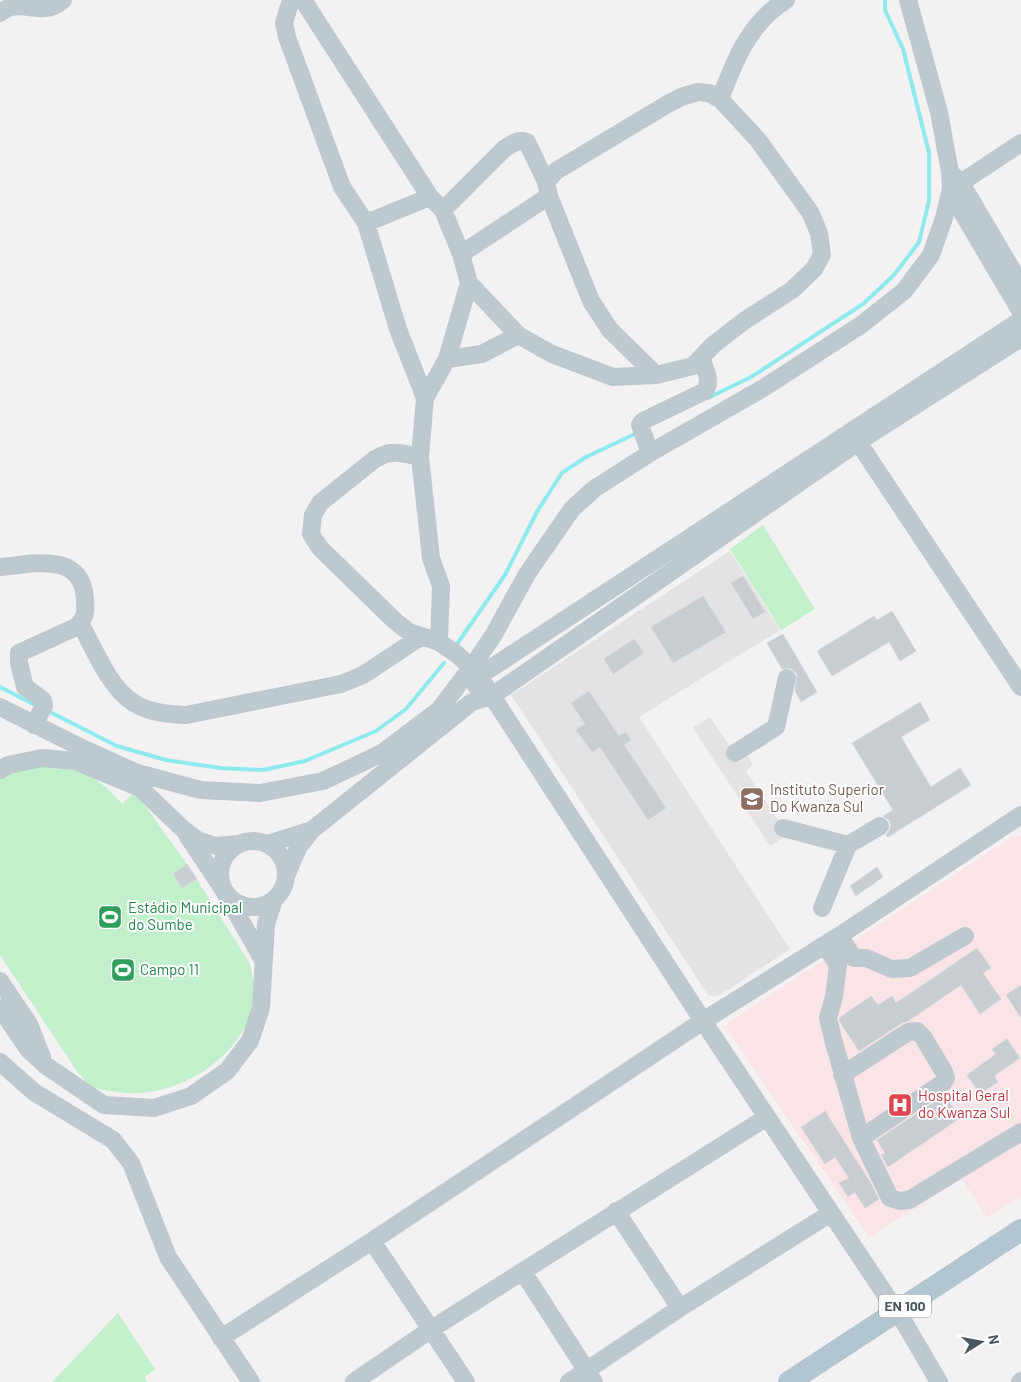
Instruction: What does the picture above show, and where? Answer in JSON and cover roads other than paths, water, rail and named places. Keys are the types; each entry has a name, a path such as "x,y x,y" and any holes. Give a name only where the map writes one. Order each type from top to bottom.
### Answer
{"main road":[{"name":"EN 100","path":"817,1382 900,1318 1021,1230"},
{"name":"EN 100","path":"789,1382 1021,1248"}],"street":[{"path":"0,13 10,7 41,9 56,6 63,0"},
{"path":"291,0 284,23 286,37 342,187 366,223 398,328 425,398"},
{"path":"303,0 430,197 442,210 461,254 469,283 518,335 552,354 612,378 656,375 694,366 713,345 744,321 792,290 814,269 822,255 819,233 810,212 758,140 720,99 709,93 698,92 682,97 556,172 547,189 461,254"},
{"path":"720,99 743,44 769,13 786,0"},
{"path":"908,0 939,112 959,207 1021,312"},
{"path":"442,210 504,149 521,140 527,142 591,301 610,330 656,375"},
{"path":"472,702 475,672 493,636 527,574 572,509 594,489 648,450 765,387 861,325 904,291 931,255 954,181 1021,143"},
{"path":"954,181 1021,285"},
{"path":"366,223 430,197"},
{"path":"439,642 441,586 431,558 420,457 425,398 447,359 469,283"},
{"path":"0,708 39,716 138,773 202,790 260,793 324,781 382,753 439,710 475,672 1021,320"},
{"path":"447,359 482,354 518,335"},
{"path":"0,1008 28,1049 45,1065 104,1105 154,1108 192,1096 228,1071 250,1041 261,1008 266,924 274,900 283,888 299,846 312,830 472,702 492,696 858,442 1021,338"},
{"path":"648,450 641,430 640,425 642,421 705,391 708,386 708,379 701,358"},
{"path":"858,442 1021,687"},
{"path":"420,457 395,451 384,453 375,459 320,503 313,515 311,534 320,548 395,621 409,632 439,642 458,655 475,672 900,1318 939,1382"},
{"path":"0,568 47,562 75,572 84,588 85,616 76,627 19,653 19,663 25,687 43,700 39,716"},
{"path":"80,623 113,684 124,695 134,703 152,711 186,715 341,684 363,674 422,636"},
{"path":"734,753 776,727 788,678"},
{"path":"0,770 8,765 42,758 75,761 140,788 197,840 216,846 249,841 267,844 282,857 286,876"},
{"path":"221,1338 372,1241 703,1021 832,941 1021,815"},
{"path":"822,908 848,845 880,826"},
{"path":"783,828 848,845"},
{"path":"184,830 229,898 245,907 255,908 266,905 274,900"},
{"path":"267,844 312,830"},
{"path":"239,844 225,856 220,872 223,889 263,960"},
{"path":"832,941 854,958 866,958 892,969 910,968 965,936"},
{"path":"832,941 838,965 834,997 828,1018 842,1075 861,1138 890,1198 900,1201 909,1200 1021,1132"},
{"path":"0,981 29,1024 45,1065"},
{"path":"842,1075 908,1032 917,1031 923,1037 946,1078 943,1083 861,1138"},
{"path":"0,1062 34,1092 113,1140 131,1164 168,1257 251,1382"},
{"path":"354,1382 430,1330 767,1117"},
{"path":"616,1212 680,1308"},
{"path":"568,1382 590,1376 680,1308 831,1213"},
{"path":"372,1241 466,1382"},
{"path":"523,1272 590,1376"}],"waterway":[{"path":"708,398 751,377 863,304 894,275 919,242 929,201 929,153 903,49 885,10 885,0"},
{"path":"457,644 505,575 538,510 562,473 586,457 637,433"},
{"path":"48,711 117,746 166,760 220,768 263,770 305,761 376,731 406,709 444,663"},
{"path":"0,687 37,706"}],"place":[{"name":"Instituto Superior Do Kwanza Sul","path":"752,799"},
{"name":"Estádio Municipal do Sumbe","path":"110,917"},
{"name":"Campo 11","path":"123,970"},
{"name":"Hospital Geral do Kwanza Sul","path":"900,1105"}]}
